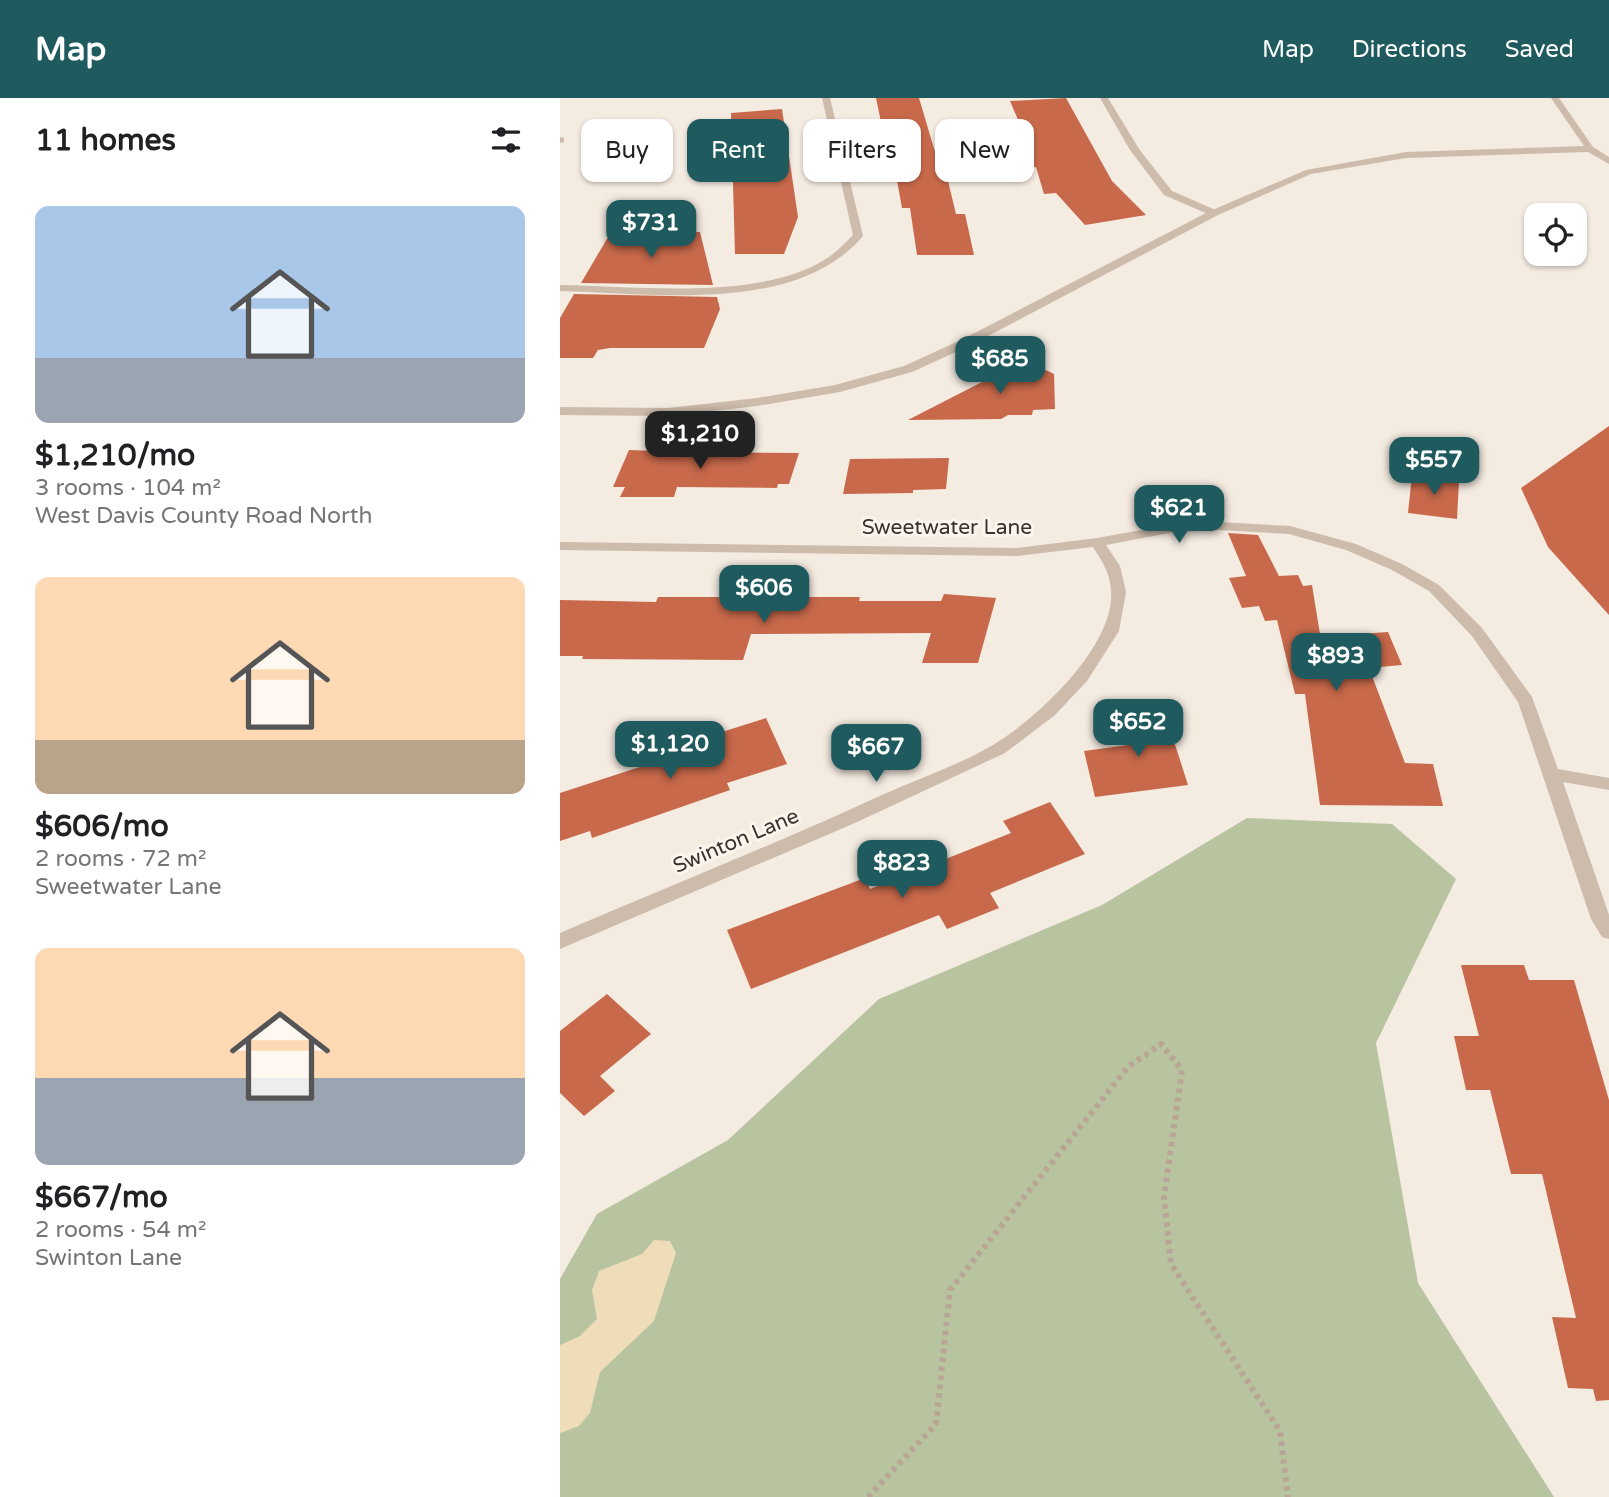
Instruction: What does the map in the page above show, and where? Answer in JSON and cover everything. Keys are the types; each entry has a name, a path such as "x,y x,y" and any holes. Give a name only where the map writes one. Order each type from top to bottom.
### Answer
{"street":[{"path":"560,288 706,289 776,283 826,264 858,236 826,98"},
{"path":"1104,98 1135,150 1168,193 1214,213"},
{"path":"1555,98 1590,149 1609,161"},
{"path":"560,411 668,412 836,389 908,369 967,342 1214,213 1309,172 1406,155 1590,149"},
{"name":"Sweetwater Lane","path":"560,546 1017,552 1097,542 1175,528 1218,526 1290,530 1351,547 1397,567 1434,588 1477,632 1526,701 1601,919 1609,931"},
{"name":"Swinton Lane","path":"560,941 849,818 999,749 1049,711 1081,677 1111,631 1119,592 1113,566 1097,542"},
{"path":"1552,774 1609,784"}],"path":[{"path":"868,1497 936,1424 950,1290 1128,1067 1161,1044 1182,1070 1164,1197 1171,1264 1280,1431 1288,1497"}],"green space":[{"path":"1247,818 1392,824 1456,879 1376,1043 1418,1283 1554,1497 560,1497 560,1279 597,1214 728,1140 879,999 1102,905"}],"sand":[{"path":"654,1240 670,1241 676,1253 654,1321 600,1372 590,1413 579,1426 560,1433 560,1345 580,1336 597,1319 592,1290 599,1271 642,1254"}],"building":[{"path":"876,98 919,98 935,152 935,182 948,182 956,214 965,214 974,255 917,255 910,208 902,208 897,182 921,182 921,119 880,119"},
{"path":"1066,98 1112,181 1146,215 1085,225 1056,193 1044,194 1034,167 1034,119 1018,119 1010,101"},
{"path":"782,109 783,119 731,119 731,113"},
{"path":"789,156 798,217 784,254 735,254 733,182 789,182"},
{"path":"611,232 700,232 713,285 581,283"},
{"path":"574,294 717,297 720,309 704,348 610,348 598,350 593,358 560,358 560,318"},
{"path":"1025,360 1054,374 1055,409 1033,410 1032,415 1008,415 1001,419 908,420"},
{"path":"1609,426 1609,615 1548,547 1521,488"},
{"path":"658,445 694,445 691,452 799,453 789,484 778,484 777,488 677,487 674,497 620,497 625,487 613,487 629,450 656,451"},
{"path":"949,458 946,489 913,490 913,493 843,494 850,459"},
{"path":"1412,475 1459,481 1457,519 1408,513"},
{"path":"1228,533 1258,535 1279,576 1298,575 1303,586 1312,585 1326,671 1332,636 1388,632 1402,665 1369,668 1405,763 1433,764 1443,806 1320,805 1305,694 1295,694 1277,620 1265,621 1259,606 1242,608 1229,578 1246,576"},
{"path":"944,594 996,598 978,663 922,663 931,633 751,634 743,660 582,659 583,656 560,656 560,600 656,602 658,597 860,597 859,601 941,601"},
{"path":"1165,713 1188,785 1095,797 1084,751 1128,745 1121,718"},
{"path":"766,718 787,764 727,783 730,790 592,838 590,831 560,841 560,793 658,761 655,753"},
{"path":"1050,802 1085,854 990,893 999,908 947,929 939,915 751,989 727,930 865,878 870,889 1011,833 1003,821"},
{"path":"1461,965 1524,965 1529,980 1574,980 1609,1100 1609,1400 1596,1401 1593,1389 1568,1388 1552,1317 1576,1318 1542,1174 1511,1174 1490,1090 1466,1090 1454,1036 1479,1036"},
{"path":"607,994 651,1034 600,1076 615,1091 584,1116 560,1093 560,1031"}]}
